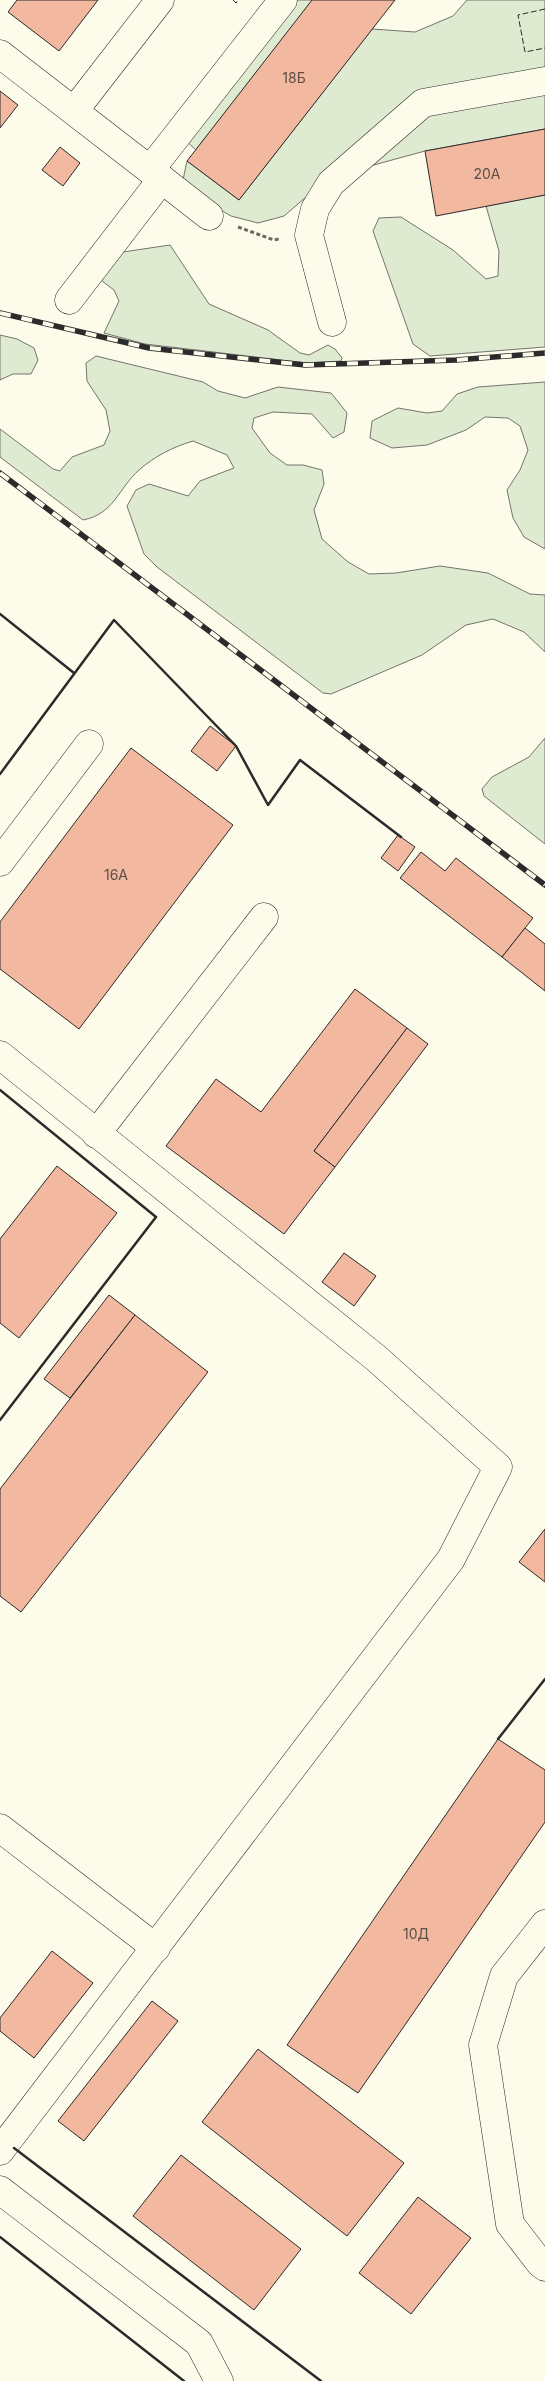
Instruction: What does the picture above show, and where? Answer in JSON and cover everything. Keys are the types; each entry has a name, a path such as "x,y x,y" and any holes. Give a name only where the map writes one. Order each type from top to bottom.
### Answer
{"street":[{"path":"74,111 160,0"},
{"path":"69,300 156,175 283,0"},
{"path":"0,54 209,216"},
{"path":"332,322 308,235 315,208 330,184 424,103 545,81"},
{"path":"0,862 89,744"},
{"path":"96,1134 264,917"},
{"path":"0,1054 96,1134 376,1358 498,1467 451,1559 0,2151"},
{"path":"0,1828 156,1948"},
{"path":"545,1924 504,1976 483,2045 510,2224 545,2267"},
{"path":"0,2190 199,2343 219,2381"}],"path":[{"path":"209,216 274,240 308,235"}],"green space":[{"path":"288,0 313,0 196,150 184,139"},
{"path":"467,0 545,0 545,129 425,151 359,169 313,191 284,216 258,223 231,216 191,193 183,180 187,161 239,200 372,29 415,32 453,16"},
{"path":"545,195 545,347 430,356 413,344 373,231 379,218 401,217 453,250 486,279 498,276 499,251 486,206"},
{"path":"170,245 209,304 268,330 300,353 309,355 328,345 335,349 342,358 341,361 307,363 145,344 104,333 119,301 114,290 102,281 101,273 123,252"},
{"path":"0,335 17,339 34,348 38,360 31,374 13,374 0,380"},
{"path":"96,356 203,382 218,391 245,398 278,387 331,393 347,413 344,432 333,438 312,414 273,412 254,418 252,428 270,453 287,465 303,465 322,470 324,484 314,510 322,539 348,562 369,574 396,573 440,566 488,573 530,594 545,595 545,652 524,632 493,619 466,625 422,655 331,694 323,693 157,567 144,554 127,506 136,490 149,484 188,496 200,481 234,468 227,455 193,441 171,449 151,460 139,470 109,507 93,517 83,520 0,457 0,429 53,469 60,471 72,457 104,445 110,431 106,410 87,381 86,363"},
{"path":"545,382 545,549 524,537 513,518 507,490 520,470 528,450 520,426 508,418 485,417 466,430 427,445 392,448 370,438 372,421 398,408 427,413 442,411 457,394 478,387"},
{"path":"545,738 545,844 484,796 482,789 492,777 529,757"}],"building":[{"path":"17,0 98,0 59,51 8,12"},
{"path":"312,0 395,0 239,200 187,161"},
{"path":"0,91 18,105 0,128"},
{"path":"545,129 545,195 436,216 425,151"},
{"path":"60,147 80,163 63,186 42,170"},
{"path":"210,726 236,746 217,771 191,751"},
{"path":"131,748 233,825 79,1029 0,969 0,922"},
{"path":"398,835 415,847 398,871 381,858"},
{"path":"421,852 445,871 456,858 533,918 502,957 400,878"},
{"path":"525,928 545,944 545,991 502,957"},
{"path":"355,989 407,1028 314,1151 335,1167 284,1234 166,1146 216,1079 261,1112"},
{"path":"407,1028 428,1044 335,1167 314,1151"},
{"path":"57,1166 117,1213 19,1338 0,1323 0,1239"},
{"path":"344,1253 376,1276 354,1306 322,1282"},
{"path":"109,1295 135,1315 70,1398 44,1379"},
{"path":"135,1315 208,1372 21,1612 0,1596 0,1489"},
{"path":"545,1529 545,1582 519,1562"},
{"path":"498,1739 545,1770 545,1822 358,2093 287,2045"},
{"path":"52,1951 93,1983 34,2058 0,2031 0,2018"},
{"path":"152,2001 178,2021 84,2141 58,2121"},
{"path":"258,2049 404,2163 347,2236 202,2122"},
{"path":"181,2155 301,2249 254,2310 133,2216"},
{"path":"418,2197 471,2238 411,2314 359,2273"}],"railway":[{"path":"0,313 149,348 305,365 456,360 545,353"},
{"path":"0,473 545,885"}],"fence":[{"path":"233,0 236,3 238,0"},
{"path":"545,9 518,15 525,52 545,48"}],"wall":[{"path":"0,614 74,673"},
{"path":"0,774 114,620 236,746 268,805 300,760 401,837"},
{"path":"0,1090 156,1217 0,1420"},
{"path":"498,1739 545,1679"},
{"path":"14,2148 321,2381"},
{"path":"0,2237 184,2381"}]}
